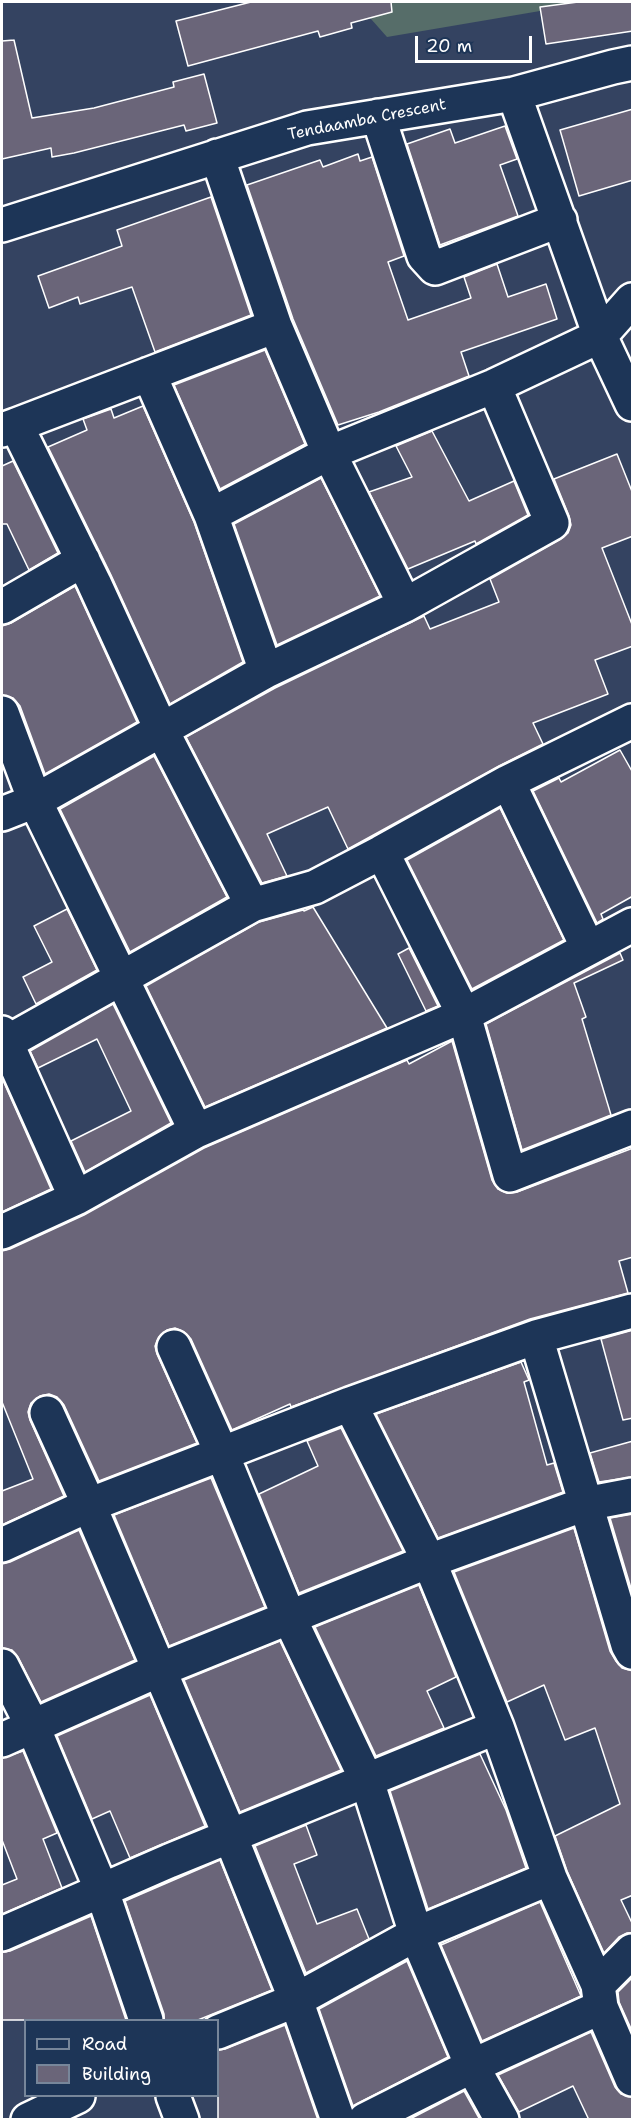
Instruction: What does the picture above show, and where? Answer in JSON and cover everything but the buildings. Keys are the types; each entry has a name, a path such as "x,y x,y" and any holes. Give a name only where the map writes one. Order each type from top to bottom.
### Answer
{"street":[{"name":"Tendaamba Crescent","path":"2,225 307,128 514,94 633,63"},
{"path":"514,94 600,336 633,404"},
{"path":"378,116 424,256 435,268 560,220"},
{"path":"217,156 275,327 329,453 405,605"},
{"path":"211,515 329,453 494,386 600,336 633,300"},
{"path":"252,905 161,729 83,560 9,428 275,327"},
{"path":"149,374 211,515 266,671"},
{"path":"2,814 34,801 266,671 405,605 552,523 494,386"},
{"path":"2,607 83,560"},
{"path":"2,713 34,801 196,1131"},
{"path":"76,1198 3,1041 252,905 315,887 508,782 628,733"},
{"path":"508,782 588,948"},
{"path":"382,852 464,1015 510,1175 633,1127"},
{"path":"2,1232 76,1198 196,1131 464,1015 633,925"},
{"path":"2,1545 89,1505 350,1404 536,1337 633,1311"},
{"path":"536,1337 628,1645 633,1652"},
{"path":"174,1347 222,1454 289,1617 367,1781 416,1934 472,2066 502,2120"},
{"path":"350,1404 429,1561 497,1727 550,1878 633,2079"},
{"path":"47,1413 89,1505 231,1838 296,2000 338,2120"},
{"path":"2,1740 159,1670 429,1561 585,1504 633,1495"},
{"path":"2,1666 33,1727 102,1891 146,2019"},
{"path":"2,1934 497,1727"},
{"path":"219,2032 296,2000 416,1934 550,1878"},
{"path":"365,2120 472,2066 600,1996 633,1951"},
{"path":"28,2120 76,2097"},
{"path":"173,2097 182,2120"}],"green space":[{"path":"356,2 593,2 387,37"}]}
